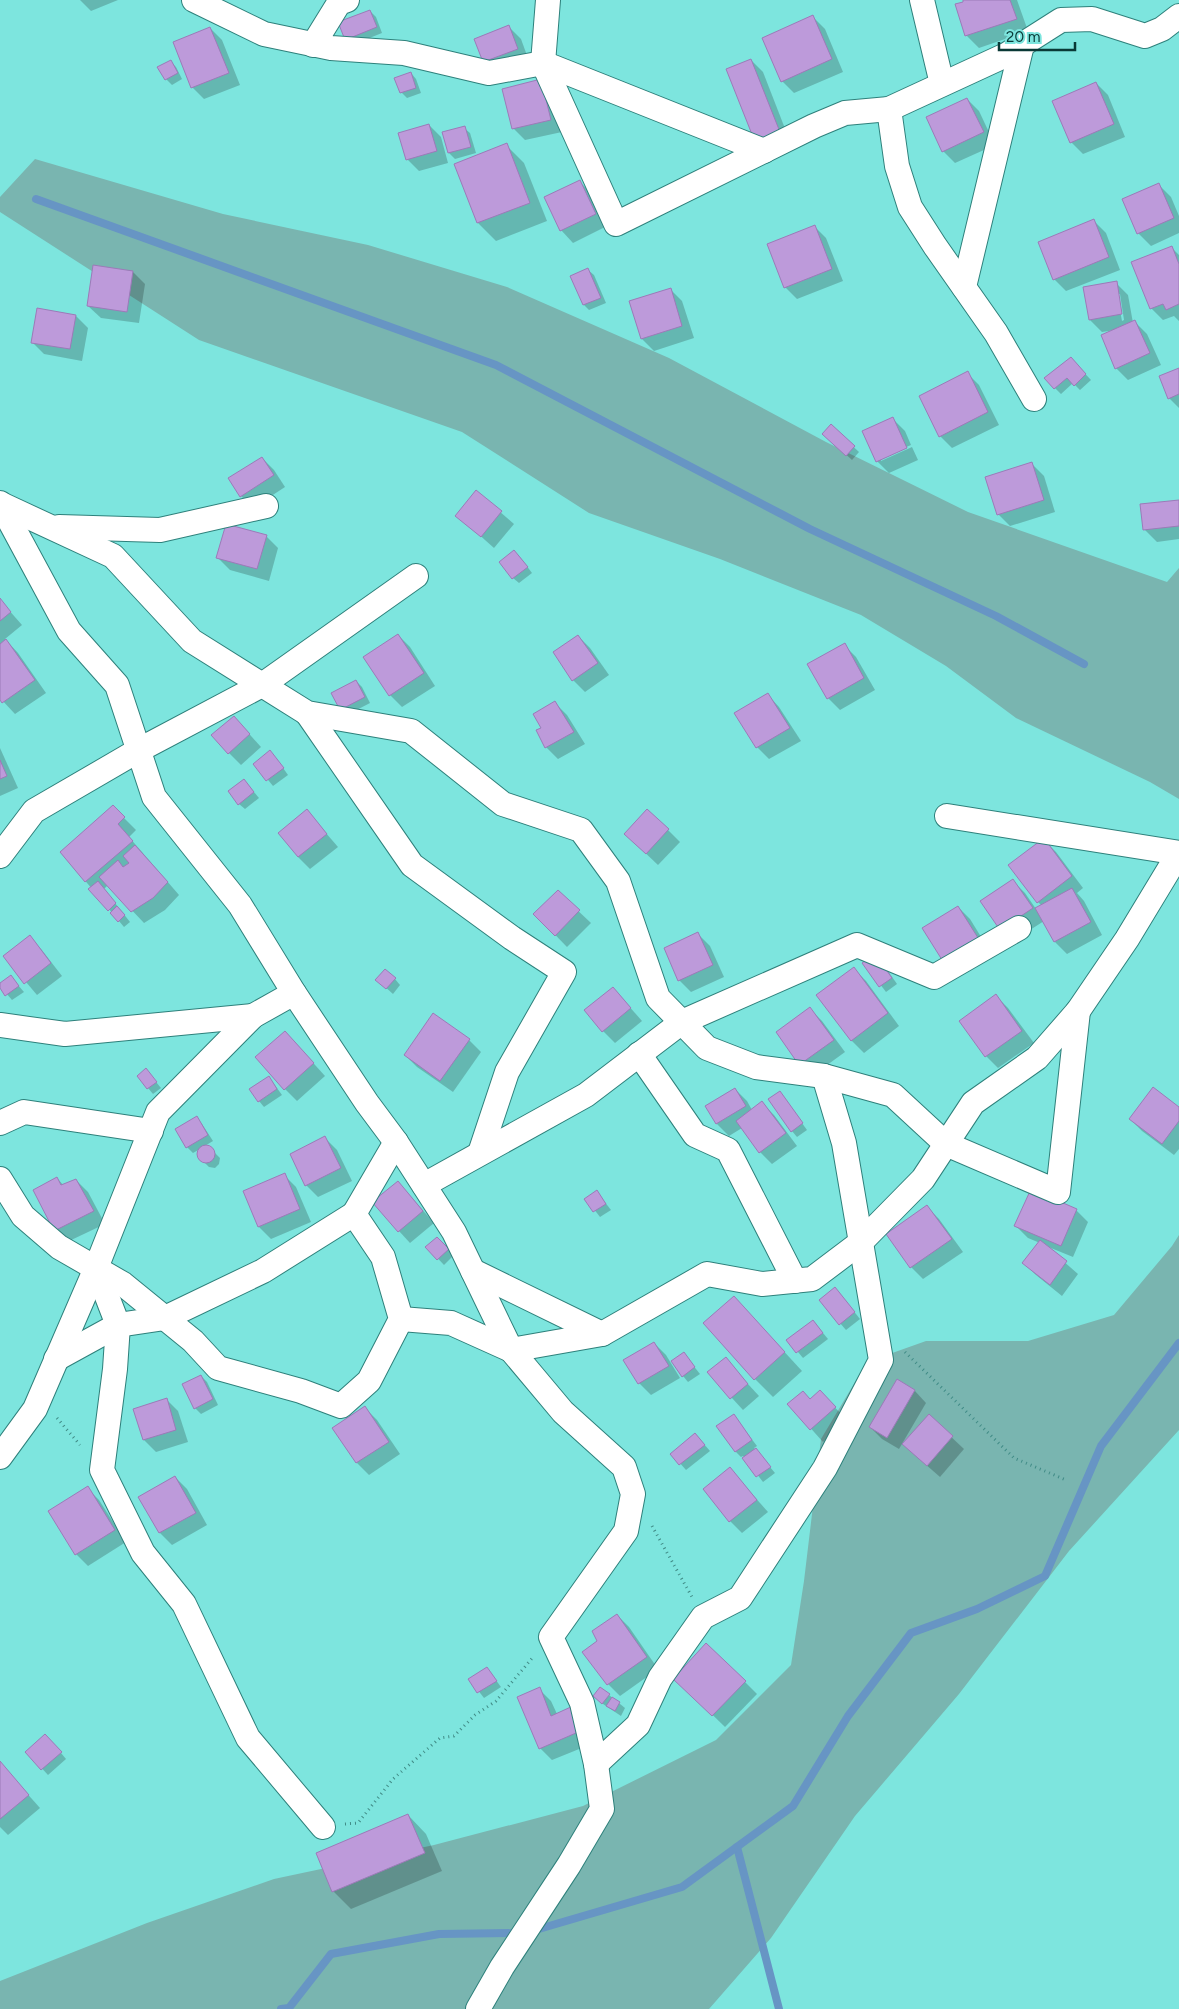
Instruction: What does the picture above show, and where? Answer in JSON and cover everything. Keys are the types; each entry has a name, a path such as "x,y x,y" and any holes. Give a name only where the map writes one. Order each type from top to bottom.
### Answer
{"street":[{"path":"194,0 264,34 331,48 404,53 489,73 543,63 764,151"},
{"path":"313,44 339,3 347,0"},
{"path":"548,0 543,63 616,224 814,126 845,113 889,109 1006,55 1061,20 1092,18 1145,36 1162,29 1179,16"},
{"path":"922,0 942,84"},
{"path":"964,287 1022,45"},
{"path":"889,109 897,166 910,206 996,333 1034,399"},
{"path":"1,504 113,556 192,641 308,713 411,731 503,804 581,830 618,881 658,998 707,1048 756,1067 824,1076 893,1095 946,1144 1058,1192 1078,1011"},
{"path":"1,504 8,533 69,631 117,685 154,797 240,905 294,993 424,1185 454,1232 512,1350 563,1412 624,1467 633,1494 626,1531 551,1637 582,1703 596,1764 602,1810 569,1865 502,1967 478,2009"},
{"path":"8,533 49,527 160,530 266,506"},
{"path":"0,856 34,811 138,750 262,685 416,576"},
{"path":"308,713 412,865 512,938 564,972 507,1072 480,1154"},
{"path":"401,1319 451,1323 512,1350 602,1334 707,1274 762,1284 812,1279 861,1242 923,1179 973,1103 1037,1058 1078,1011 1127,939 1179,853 947,816"},
{"path":"424,1185 586,1095 682,1022 857,945 934,977 1019,928"},
{"path":"0,1457 35,1409 96,1268 158,1112 253,1016 294,993"},
{"path":"0,1025 65,1034 253,1016"},
{"path":"639,1054 695,1135 728,1150 795,1281"},
{"path":"596,1764 638,1725 660,1678 703,1617 740,1598 826,1468 881,1360 844,1143 824,1076"},
{"path":"0,1124 24,1112 151,1131"},
{"path":"56,1359 118,1325 165,1318 262,1272 354,1214 396,1142"},
{"path":"0,1179 23,1216 59,1247 123,1284 193,1341 218,1368 301,1390 341,1406 369,1381 401,1319 383,1257 354,1214"},
{"path":"96,1268 118,1325 115,1369 102,1470 143,1553 184,1604 248,1738 322,1827"},
{"path":"473,1271 602,1334"}],"path":[{"path":"875,1324 1014,1458 1066,1480"},
{"path":"40,1398 102,1470"},
{"path":"633,1494 703,1617"},
{"path":"322,1827 358,1823 393,1779 440,1738 454,1736 475,1715 496,1701 551,1637"}],"shaded area":[{"path":"35,159 223,214 368,245 507,287 669,358 826,442 968,512 1167,582 1179,568 1179,799 1150,782 1016,718 946,666 861,615 720,559 589,513 462,432 199,340 0,212 0,197"},
{"path":"1179,1235 1179,1430 1069,1551 959,1694 855,1816 771,1938 709,2009 0,2009 0,1981 147,1923 274,1879 434,1845 583,1806 716,1740 791,1665 804,1581 821,1439 867,1362 926,1341 1028,1341 1114,1315 1172,1246"}],"building":[{"path":"963,0 1010,0 1017,19 965,36 955,4 963,2"},
{"path":"370,10 377,27 345,40 338,22"},
{"path":"813,15 832,59 781,82 762,38"},
{"path":"509,25 518,49 483,62 474,39"},
{"path":"210,27 229,73 191,88 173,42"},
{"path":"751,59 780,132 755,142 726,69"},
{"path":"171,60 178,73 165,80 157,67"},
{"path":"411,72 416,88 400,93 394,78"},
{"path":"541,79 551,120 512,129 502,89"},
{"path":"1096,82 1114,124 1070,143 1052,101"},
{"path":"967,98 984,132 942,152 926,117"},
{"path":"429,124 437,151 406,160 398,133"},
{"path":"465,126 471,147 448,153 442,132"},
{"path":"507,143 530,203 477,223 454,164"},
{"path":"580,180 596,214 560,231 544,197"},
{"path":"1159,183 1174,218 1137,234 1122,199"},
{"path":"1094,219 1109,257 1053,280 1038,242"},
{"path":"815,225 832,269 784,288 767,244"},
{"path":"1172,246 1179,264 1179,304 1166,310 1163,304 1150,309 1131,262"},
{"path":"93,265 133,271 127,312 87,306"},
{"path":"588,268 601,298 583,305 570,276"},
{"path":"1117,281 1122,314 1089,320 1083,287"},
{"path":"671,288 682,326 641,339 629,301"},
{"path":"37,308 76,315 70,349 31,343"},
{"path":"1135,320 1150,353 1115,369 1101,335"},
{"path":"1071,357 1086,374 1074,386 1067,378 1054,389 1044,378"},
{"path":"1179,368 1179,394 1168,399 1159,376"},
{"path":"968,371 988,412 939,437 919,396"},
{"path":"893,417 907,448 876,462 862,431"},
{"path":"831,424 855,446 846,456 822,434"},
{"path":"262,457 274,475 240,497 228,478"},
{"path":"1032,462 1044,500 997,515 985,477"},
{"path":"476,490 502,511 481,537 455,516"},
{"path":"1179,500 1179,526 1143,530 1140,504"},
{"path":"226,524 267,535 257,569 216,558"},
{"path":"514,550 528,567 512,579 499,562"},
{"path":"0,598 11,612 0,621"},
{"path":"398,634 424,673 389,696 363,657"},
{"path":"578,635 598,663 572,681 553,652"},
{"path":"6,639 35,680 2,703 0,700 0,644"},
{"path":"845,643 864,678 827,699 807,664"},
{"path":"356,680 365,697 340,710 331,693"},
{"path":"768,693 790,728 756,748 734,713"},
{"path":"555,701 574,732 545,748 536,730 541,728 533,714"},
{"path":"234,716 250,734 228,754 211,735"},
{"path":"270,750 284,768 266,781 253,764"},
{"path":"0,760 7,776 0,779"},
{"path":"244,779 254,792 238,805 228,791"},
{"path":"113,805 125,817 118,824 133,841 85,882 60,852"},
{"path":"307,809 327,834 298,857 278,833"},
{"path":"647,809 669,829 646,854 624,834"},
{"path":"1044,838 1072,876 1037,903 1008,865"},
{"path":"135,845 168,882 153,898 131,912 99,877 118,860 123,867 129,863 123,856"},
{"path":"1013,879 1033,908 1000,930 980,901"},
{"path":"98,881 116,903 108,911 88,889"},
{"path":"1072,888 1091,922 1054,942 1035,908"},
{"path":"558,890 580,910 555,936 533,914"},
{"path":"117,906 125,915 118,922 110,913"},
{"path":"958,906 980,941 944,963 922,928"},
{"path":"698,932 713,965 678,981 664,948"},
{"path":"30,935 51,963 24,984 3,956"},
{"path":"875,954 892,978 879,987 862,963"},
{"path":"854,967 888,1013 851,1041 816,995"},
{"path":"385,969 396,978 386,989 375,980"},
{"path":"11,975 19,986 5,996 0,988 0,983"},
{"path":"613,987 631,1008 602,1032 584,1010"},
{"path":"996,994 1022,1031 985,1057 959,1021"},
{"path":"810,1007 834,1040 799,1065 776,1032"},
{"path":"433,1013 470,1039 440,1081 404,1055"},
{"path":"285,1031 314,1063 284,1090 255,1057"},
{"path":"146,1068 157,1082 147,1089 137,1076"},
{"path":"269,1076 277,1089 258,1102 249,1089"},
{"path":"1153,1087 1179,1107 1179,1121 1162,1144 1129,1119"},
{"path":"735,1088 746,1106 716,1124 705,1106"},
{"path":"780,1091 803,1123 791,1132 768,1099"},
{"path":"762,1101 786,1133 759,1153 736,1121"},
{"path":"197,1116 208,1135 186,1148 175,1129"},
{"path":"325,1136 341,1168 305,1186 290,1154"},
{"path":"206,1145 212,1148 215,1154 212,1160 206,1163 200,1160 197,1154 200,1148"},
{"path":"285,1173 300,1209 258,1227 243,1191"},
{"path":"57,1177 61,1185 76,1179 94,1211 54,1231 33,1190"},
{"path":"398,1181 423,1211 398,1232 372,1202"},
{"path":"1031,1189 1077,1209 1061,1246 1014,1226"},
{"path":"597,1190 606,1204 593,1212 584,1199"},
{"path":"927,1205 952,1239 910,1268 886,1234"},
{"path":"437,1237 449,1249 437,1260 425,1247"},
{"path":"1040,1240 1067,1261 1050,1285 1022,1263"},
{"path":"835,1287 855,1312 839,1325 819,1300"},
{"path":"734,1296 785,1352 754,1380 703,1323"},
{"path":"813,1320 823,1333 796,1353 786,1340"},
{"path":"654,1342 669,1366 638,1384 623,1360"},
{"path":"684,1352 695,1367 682,1377 671,1361"},
{"path":"726,1357 748,1384 730,1399 707,1372"},
{"path":"201,1375 213,1399 194,1409 182,1384"},
{"path":"897,1379 915,1390 887,1438 869,1427"},
{"path":"820,1390 836,1407 810,1430 787,1404 803,1391 810,1399"},
{"path":"167,1398 176,1430 143,1440 133,1409"},
{"path":"365,1406 389,1442 356,1463 332,1428"},
{"path":"734,1414 752,1440 735,1452 716,1426"},
{"path":"929,1414 953,1436 927,1466 902,1444"},
{"path":"695,1433 705,1445 679,1465 670,1454"},
{"path":"756,1448 771,1467 756,1477 742,1458"},
{"path":"730,1467 757,1500 729,1522 703,1489"},
{"path":"175,1476 196,1513 159,1533 138,1497"},
{"path":"88,1486 115,1530 75,1555 48,1511"},
{"path":"617,1614 647,1657 607,1685 582,1652 597,1641 592,1631"},
{"path":"706,1643 746,1681 712,1716 673,1679"},
{"path":"487,1667 497,1681 477,1693 468,1679"},
{"path":"540,1687 551,1716 573,1706 583,1730 539,1749 517,1697"},
{"path":"600,1687 610,1694 602,1704 593,1696"},
{"path":"612,1697 620,1702 615,1711 606,1706"},
{"path":"45,1734 62,1752 41,1770 25,1752"},
{"path":"0,1761 29,1795 0,1819"},
{"path":"408,1814 425,1853 332,1892 316,1853"}],"waterway":[{"path":"36,199 496,365 810,529 996,616 1084,664"},
{"path":"532,1931 682,1887 793,1806 848,1716 911,1633 977,1609 1045,1576 1101,1446 1179,1343"},
{"path":"737,1847 779,2009"},
{"path":"281,2009 289,2008 331,1954 439,1934 519,1933"}]}
